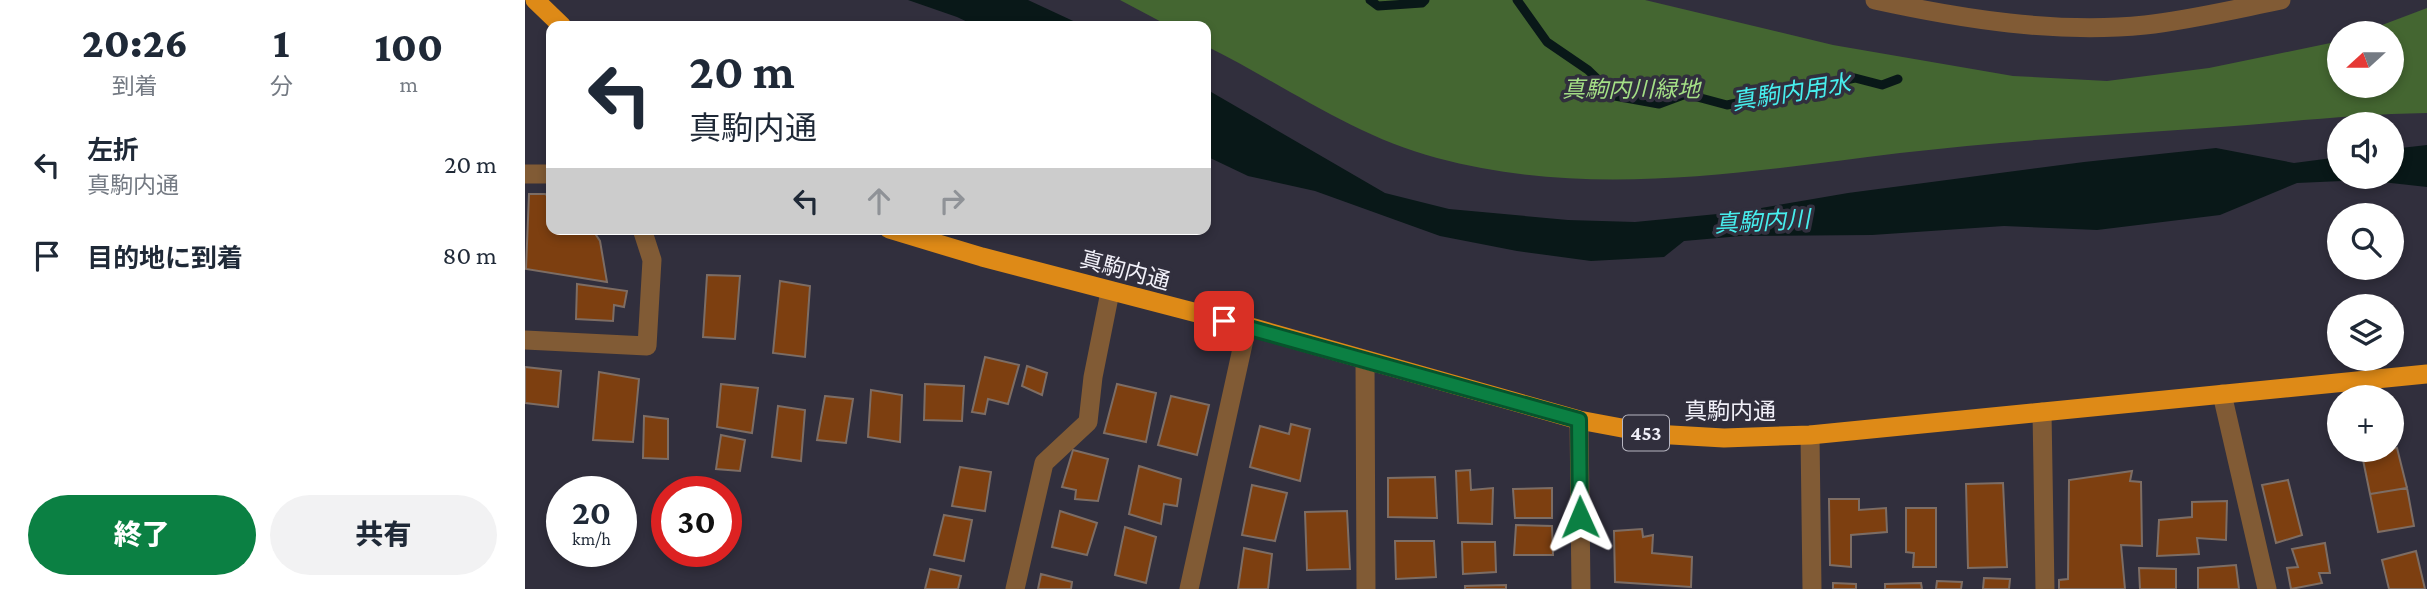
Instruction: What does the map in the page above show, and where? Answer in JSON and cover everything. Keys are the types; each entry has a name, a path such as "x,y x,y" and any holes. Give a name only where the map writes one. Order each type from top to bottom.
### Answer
{"highway":[{"path":"535,0 557,21"},
{"name":"真駒内通","path":"911,235 1579,420 1654,434 1724,438 1810,435 2427,374"}],"street":[{"path":"1875,0 1986,19 2062,27 2144,25 2281,0"},
{"path":"525,174 546,174"},
{"path":"525,340 647,346 652,260 644,235"},
{"path":"1015,589 1044,463 1088,422 1093,377 1110,292"},
{"path":"1189,589 1247,326"},
{"path":"1365,360 1366,589"},
{"path":"2222,394 2267,589"},
{"path":"2042,412 2045,589"},
{"path":"1579,420 1581,589"},
{"path":"1810,435 1812,589"}],"green space":[{"name":"真駒内川緑地","path":"1120,0 1645,0 1833,45 2013,76 2107,81 2209,68 2327,44 2327,98 2405,98 2405,21 2393,21 2427,8 2427,113 2327,112 2327,118 2015,142 1726,174 1610,179 1552,177 1494,170 1437,158 1376,137 1211,49 1211,21 1160,21"}],"water":[{"path":"908,0 1028,0 1073,21 965,21"},
{"name":"真駒内川","path":"1211,92 1385,193 1449,209 1568,220 1635,222 1738,212 1848,193 2084,162 2216,148 2294,163 2327,159 2327,182 2297,183 2220,215 2097,230 2004,226 1872,235 1741,236 1684,241 1664,257 1591,261 1517,251 1440,236 1315,191 1248,176 1211,158"},
{"path":"2427,145 2427,187 2404,184 2404,148"}],"building":[{"path":"529,194 545,194 546,235 596,235 600,241 607,282 526,269"},
{"path":"707,275 740,276 735,339 703,337"},
{"path":"780,281 810,286 805,357 773,353"},
{"path":"577,284 627,291 624,307 614,305 613,321 576,319"},
{"path":"985,357 1019,365 1008,404 988,399 985,414 972,412"},
{"path":"1027,366 1047,373 1042,395 1022,386"},
{"path":"525,367 561,371 558,407 525,403"},
{"path":"599,372 639,379 633,442 593,440"},
{"path":"721,384 758,388 752,433 717,427"},
{"path":"925,384 964,386 962,421 924,420"},
{"path":"1117,384 1156,393 1146,442 1104,433"},
{"path":"871,390 902,395 900,442 868,437"},
{"path":"825,396 853,399 846,443 817,440"},
{"path":"1171,396 1209,405 1197,455 1158,445"},
{"path":"778,406 805,410 801,461 772,457"},
{"path":"644,416 668,419 668,459 643,458"},
{"path":"1291,424 1310,429 1300,481 1250,467 1260,426 1289,434"},
{"path":"721,435 745,440 740,471 716,469"},
{"path":"1073,450 1108,459 1098,501 1075,499 1076,490 1062,487"},
{"path":"2363,462 2400,462 2407,488 2370,494"},
{"path":"1139,466 1181,479 1177,506 1164,504 1161,524 1129,514"},
{"path":"960,467 991,472 985,511 952,506"},
{"path":"1470,470 1471,490 1493,488 1492,524 1458,523 1456,471"},
{"path":"2132,471 2130,481 2141,482 2142,546 2121,545 2125,589 2059,589 2059,580 2068,579 2069,480"},
{"path":"1435,477 1437,518 1388,517 1388,478"},
{"path":"2288,480 2302,535 2276,543 2262,485"},
{"path":"2003,483 2007,567 1968,568 1966,484"},
{"path":"1252,485 1287,493 1275,541 1242,535"},
{"path":"1552,488 1552,518 1515,518 1513,489"},
{"path":"2407,488 2414,526 2378,532 2370,494"},
{"path":"1829,499 1859,499 1859,510 1886,508 1887,532 1851,535 1851,567 1830,565"},
{"path":"2227,501 2226,540 2197,538 2199,554 2157,556 2159,520 2192,517 2192,502"},
{"path":"1906,508 1936,508 1936,567 1913,567 1914,553 1906,552"},
{"path":"1060,511 1097,523 1087,555 1052,547"},
{"path":"1347,511 1350,569 1307,570 1305,512"},
{"path":"944,515 972,520 964,561 934,555"},
{"path":"1516,525 1552,526 1553,555 1514,555"},
{"path":"1125,527 1156,537 1146,583 1115,575"},
{"path":"1642,529 1643,537 1653,535 1652,553 1692,557 1691,587 1615,582 1614,531"},
{"path":"1395,541 1434,541 1436,577 1396,579"},
{"path":"1462,542 1495,542 1496,572 1463,574"},
{"path":"2325,543 2330,573 2319,573 2322,583 2291,589 2287,568 2298,567 2292,549"},
{"path":"1244,548 1272,554 1268,589 1238,589"},
{"path":"2416,551 2425,589 2389,589 2382,560"},
{"path":"2236,565 2239,589 2198,589 2198,568"},
{"path":"2139,568 2176,569 2176,589 2140,589"},
{"path":"930,569 961,576 958,589 925,589"},
{"path":"1041,574 1072,582 1071,589 1038,589"},
{"path":"1984,578 2010,579 2009,589 1983,589"},
{"path":"1937,581 1962,582 1961,589 1936,589"},
{"path":"1833,583 1856,584 1856,589 1833,589"},
{"path":"1921,583 1922,589 1885,589 1885,584"},
{"path":"1506,585 1506,589 1465,589 1465,586"}],"waterway":[{"name":"真駒内用水","path":"1370,0 1378,6 1422,3 1425,0"},
{"name":"真駒内用水","path":"1517,0 1547,42 1588,70 1615,96 1659,104 1686,94 1727,105 1855,78 1882,85 1898,79"}],"route":[{"path":"1224,321 1579,420 1580,517"}]}
